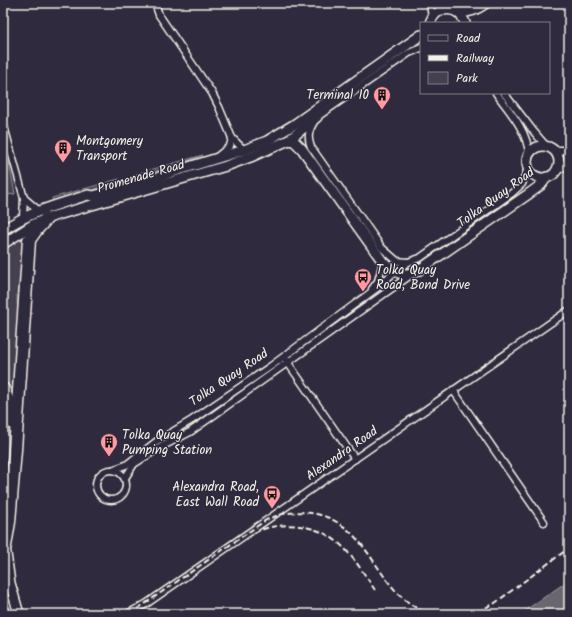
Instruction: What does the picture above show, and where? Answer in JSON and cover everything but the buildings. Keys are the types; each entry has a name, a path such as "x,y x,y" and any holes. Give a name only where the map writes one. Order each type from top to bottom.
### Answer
{"highway":[{"path":"4,546 9,522 15,450 29,240 36,230 42,215"},
{"path":"3,389 13,424 15,450"}],"street":[{"path":"155,3 159,15 212,93 232,138 244,150"},
{"path":"430,3 431,20"},
{"path":"439,3 447,9 466,13 475,11 486,3"},
{"path":"431,20 439,11 447,9"},
{"path":"457,12 464,22"},
{"name":"Promenade Road","path":"3,244 42,215 88,196 150,181 168,173 214,160 267,141 295,124 420,36"},
{"path":"408,262 397,261 389,256 382,248 311,147 308,134 317,118 409,53 420,48"},
{"path":"497,94 523,130 526,137 529,154 527,162 528,168 534,175 538,177 547,177 552,175 557,169 569,163"},
{"path":"505,94 534,132 558,157 557,169"},
{"name":"Promenade Road","path":"3,230 23,217 79,208 226,166 289,140 317,118"},
{"path":"3,122 24,198 23,217"},
{"path":"214,160 230,146 232,138"},
{"path":"289,140 294,141 302,149 383,262 394,272 412,274"},
{"path":"529,154 538,147 569,150"},
{"name":"Tolka Quay Road","path":"112,470 126,465 157,442 284,357 381,285 394,272 408,262 420,258 518,189 524,180 528,168"},
{"name":"Tolka Quay Road","path":"125,478 134,464 159,448 190,432 362,309 530,193 541,185 547,177"},
{"path":"24,198 42,215"},
{"path":"370,292 378,281 383,262"},
{"path":"357,302 362,309"},
{"name":"Alexandra Road","path":"127,614 146,604 569,310"},
{"path":"284,357 354,459"},
{"path":"453,390 544,522"},
{"path":"112,470 121,472 125,478 127,485 126,490 123,495 114,500 104,498 97,491 97,480 104,472 112,470"},
{"path":"4,546 10,583 19,614"}],"green space":[{"path":"203,155 171,168 136,175 136,174"},
{"path":"3,162 9,163 15,194 7,195 3,177"},
{"path":"119,179 88,192 53,202 52,198"},
{"path":"23,235 21,282 17,296 18,318 12,402 3,382 3,249"}],"shaded area":[{"path":"569,580 569,614 520,614"}],"railway":[{"path":"130,614 266,520 283,514 299,512 311,513 332,519 348,530 362,545 385,578 398,593 413,606 432,614"},
{"path":"254,533 277,526 289,525 300,526 323,533 347,551 360,567 375,590"},
{"path":"469,614 495,603 569,548"}],"place":[{"name":"Terminal 10","path":"382,110"},
{"name":"Montgomery Transport","path":"63,163"},
{"name":"Tolka Quay Road, Bond Drive","path":"363,292"},
{"name":"Tolka Quay Pumping Station","path":"109,457"},
{"name":"Alexandra Road, East Wall Road","path":"272,509"}]}
